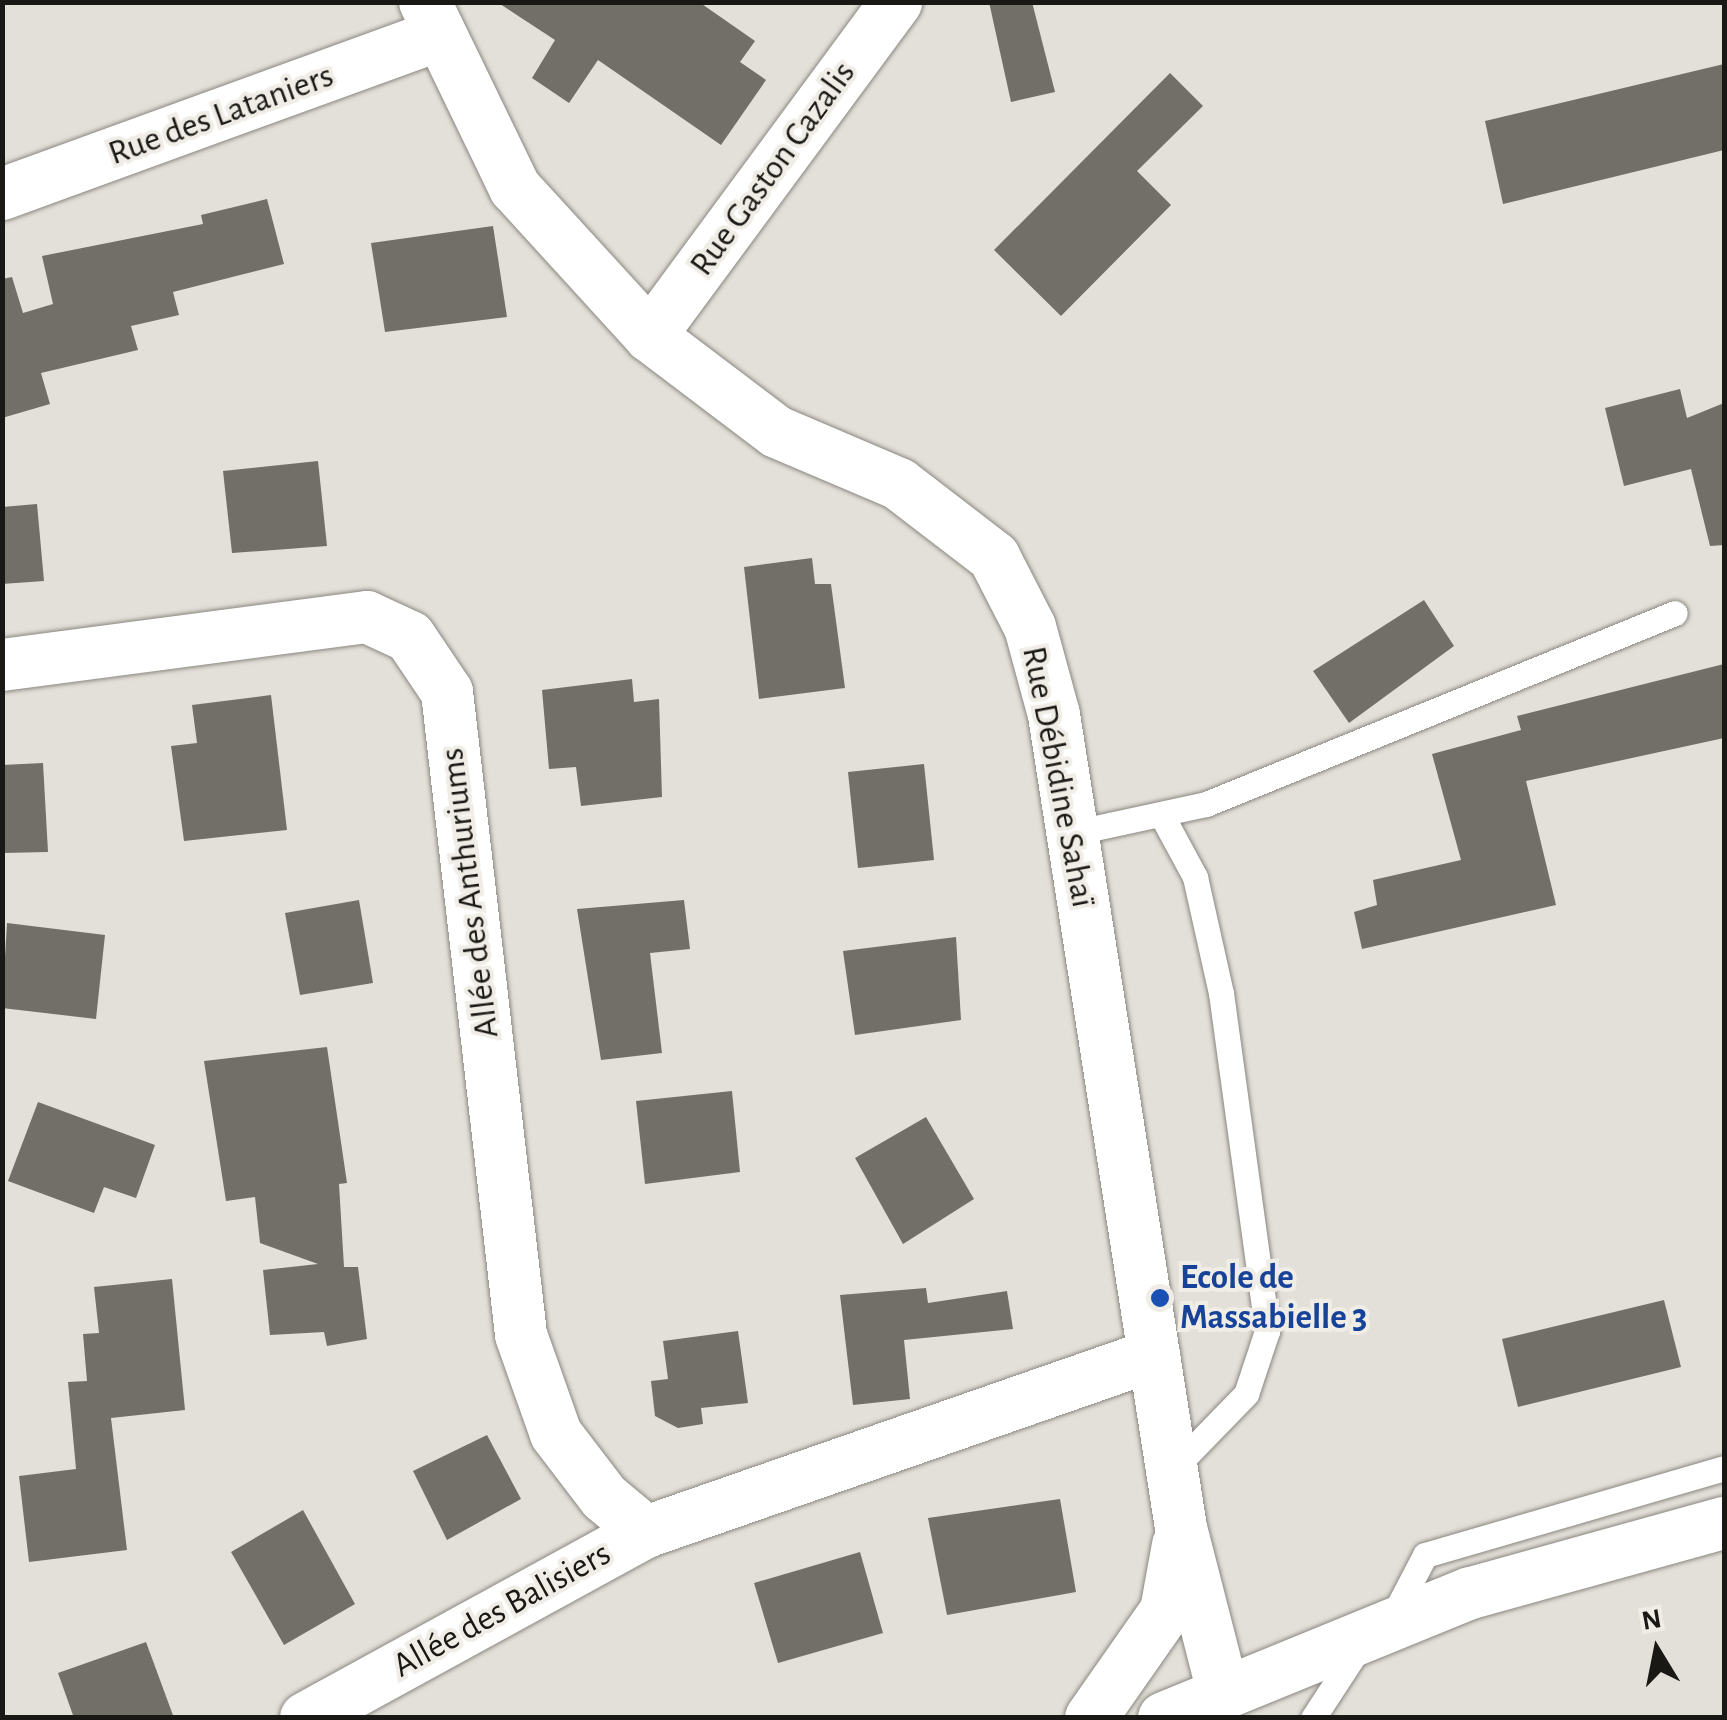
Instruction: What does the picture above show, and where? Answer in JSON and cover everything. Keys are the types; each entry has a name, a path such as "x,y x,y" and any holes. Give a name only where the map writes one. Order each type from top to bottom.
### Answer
{"street":[{"name":"Rue Gaston Cazalis","path":"650,336 896,2"},
{"name":"Rue Débidine Sahaï","path":"432,19 515,188 650,336 777,432 899,484 994,558 1034,645 1072,833 1181,1528 1230,1704"},
{"name":"Rue des Lataniers","path":"2,194 432,19"},
{"name":"Allée des Anthuriums","path":"2,665 366,617 410,637 447,692 521,1335 556,1434 604,1498 646,1532"},
{"name":"Allée des Balisiers","path":"306,1718 646,1532 1154,1355"},
{"path":"1164,1718 1230,1704 1377,1631 1471,1593 1724,1524"},
{"path":"1091,1718 1166,1610 1181,1528"}],"lane":[{"path":"1072,833 1206,804 1675,614"},
{"path":"1161,814 1195,878 1222,993 1267,1331 1246,1394 1172,1469"},
{"path":"1313,1718 1377,1631 1425,1555 1724,1468"}],"building":[{"path":"497,2 699,2 755,41 740,62 766,80 721,145 598,60 569,103 532,78 555,40"},
{"path":"989,2 1032,2 1055,92 1011,102"},
{"path":"1724,64 1724,150 1503,204 1485,121"},
{"path":"1170,73 1203,106 1137,171 1171,205 1061,316 994,250"},
{"path":"267,199 284,264 173,292 179,315 131,326 138,350 41,373 50,404 2,418 2,279 12,277 23,313 53,304 42,256 203,224 201,215"},
{"path":"493,226 507,317 385,332 371,243"},
{"path":"1680,389 1687,418 1724,403 1724,545 1710,546 1691,469 1624,486 1605,408"},
{"path":"318,461 327,546 232,553 223,471"},
{"path":"37,504 44,581 2,584 2,507"},
{"path":"812,558 815,584 831,584 845,688 759,699 744,567"},
{"path":"1424,600 1454,646 1349,723 1313,671"},
{"path":"1724,664 1724,738 1526,781 1556,905 1362,949 1354,912 1377,905 1373,880 1461,860 1432,754 1521,730 1517,716"},
{"path":"632,679 634,702 659,699 662,797 581,806 576,767 549,769 542,690"},
{"path":"271,695 287,830 184,841 171,746 197,743 192,705"},
{"path":"43,763 48,852 2,853 2,765"},
{"path":"924,764 934,860 858,868 848,772"},
{"path":"359,900 373,983 300,995 285,913"},
{"path":"684,900 690,949 650,953 662,1053 601,1060 577,909"},
{"path":"7,923 105,935 96,1019 2,1008"},
{"path":"956,937 961,1020 855,1035 843,951"},
{"path":"327,1047 347,1183 339,1184 344,1267 358,1267 367,1339 327,1346 324,1332 270,1335 263,1270 318,1264 260,1243 255,1197 226,1201 204,1061"},
{"path":"732,1091 740,1172 645,1184 636,1101"},
{"path":"38,1102 155,1145 136,1198 104,1187 94,1213 8,1181"},
{"path":"926,1117 974,1199 903,1244 855,1158"},
{"path":"172,1279 185,1410 111,1418 127,1550 29,1562 19,1476 76,1469 68,1382 87,1381 83,1334 99,1333 94,1287"},
{"path":"926,1288 928,1303 1007,1291 1013,1329 904,1340 910,1399 853,1405 840,1295"},
{"path":"1664,1300 1681,1367 1518,1407 1502,1339"},
{"path":"738,1331 748,1403 701,1408 703,1424 678,1428 655,1416 651,1381 668,1379 663,1341"},
{"path":"487,1435 521,1499 447,1540 413,1471"},
{"path":"1060,1499 1076,1592 947,1615 928,1518"},
{"path":"303,1510 355,1604 284,1645 231,1552"},
{"path":"860,1552 883,1633 778,1663 754,1583"},
{"path":"146,1642 174,1718 74,1718 58,1673"}],"place":[{"name":"Ecole de Massabielle 3","path":"1160,1298"}]}
